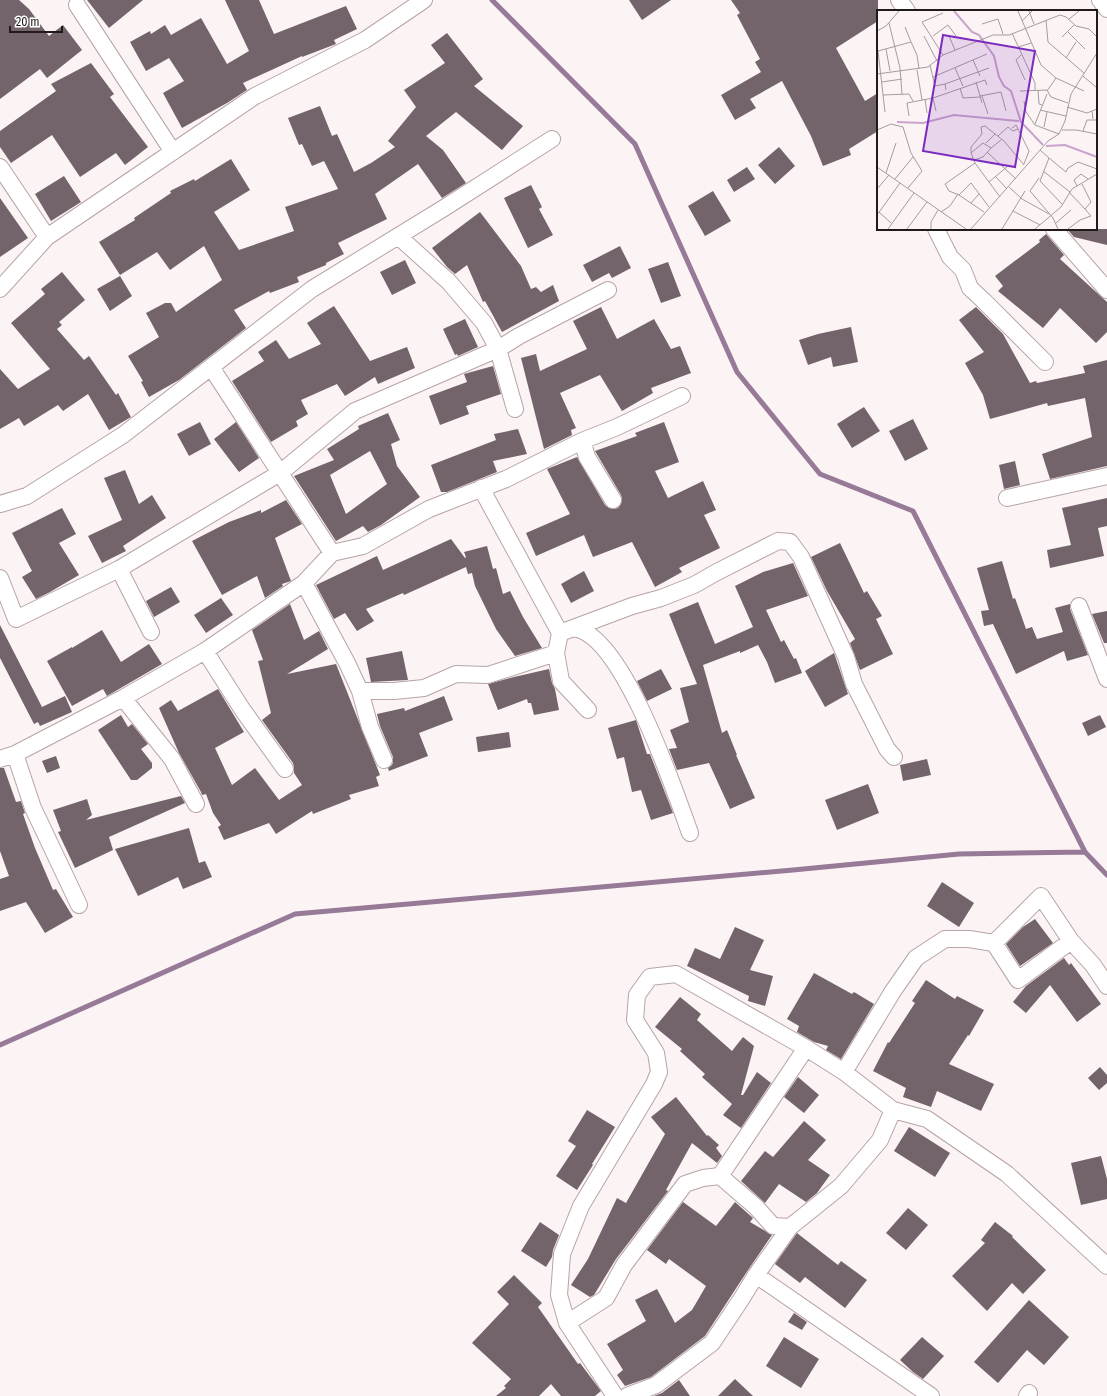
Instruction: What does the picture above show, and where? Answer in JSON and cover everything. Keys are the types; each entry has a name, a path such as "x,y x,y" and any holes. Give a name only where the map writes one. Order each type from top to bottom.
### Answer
{"street":[{"path":"0,289 47,237 255,96 365,40 424,0"},
{"path":"899,0 906,10"},
{"path":"1100,0 1107,10"},
{"path":"77,5 173,152"},
{"path":"0,504 27,496 124,435 312,289 552,139"},
{"path":"0,167 47,237"},
{"path":"936,230 950,257 963,270 970,288 1045,362"},
{"path":"1055,230 1107,290"},
{"path":"398,236 449,282 484,323 498,349 515,409"},
{"path":"0,578 16,618 119,569 280,473 355,411 498,349 519,336 608,290"},
{"path":"211,367 332,553"},
{"path":"79,905 7,756 123,698 205,651 304,583 332,553 363,546 429,509 506,479 582,440 618,427 682,396"},
{"path":"582,440 587,457 613,500"},
{"path":"1007,498 1107,476"},
{"path":"481,488 567,630"},
{"path":"588,710 562,681 556,653 567,630 632,606 661,598 694,585 778,541 790,542 801,557 843,650 854,684 887,749 894,757"},
{"path":"119,569 151,632"},
{"path":"304,583 347,663 360,691 370,727 384,760"},
{"path":"1079,606 1107,680"},
{"path":"567,630 582,629 600,643 618,667 650,729 690,833"},
{"path":"205,651 242,709 285,769"},
{"path":"360,691 394,691 424,688 456,674 488,675 556,653"},
{"path":"123,698 172,759 196,804"},
{"path":"994,943 1041,896 1071,941 1093,965 1107,986"},
{"path":"844,1072 893,991 916,958 945,939 969,939 994,943 1018,980 1071,941"},
{"path":"615,1396 568,1323 559,1294 562,1254 581,1206 654,1084 659,1072 656,1053 635,1020 637,994 650,977 676,974 806,1048 844,1072 893,1110 927,1119 1007,1174 1107,1266"},
{"path":"720,1176 806,1048"},
{"path":"627,1396 656,1384 712,1343 756,1275 790,1227 842,1186 880,1140 893,1110"},
{"path":"568,1323 606,1298 624,1264 685,1184 703,1178 720,1176 756,1207 774,1226 790,1227"},
{"path":"756,1275 931,1396"}],"building":[{"path":"0,0 19,0 29,9 49,36 63,25 82,50 47,78 40,69 0,99"},
{"path":"87,0 143,0 109,28"},
{"path":"225,0 259,0 274,34 346,6 357,29 334,40 336,44 302,56 243,83 247,90 182,128 163,93 184,81 169,58 146,71 130,42 150,31 151,34 165,25 171,35 201,18 227,64 249,51"},
{"path":"629,0 671,0 642,20"},
{"path":"731,0 878,0 877,22 836,48 865,101 877,94 877,132 849,149 851,155 823,166 811,136 782,81 750,99 756,108 735,120 721,95 761,72 755,62 760,59 737,15 740,13"},
{"path":"447,33 483,79 474,86 523,126 502,150 456,112 426,136 443,150 466,183 442,198 418,164 375,194 387,219 338,243 344,254 326,263 326,265 297,277 299,282 270,293 269,291 234,310 246,328 179,380 149,397 141,382 143,381 128,356 159,337 146,313 165,303 171,303 176,312 222,280 204,246 170,270 157,252 120,275 99,242 135,220 134,218 171,193 170,191 194,179 195,181 231,159 250,190 214,212 239,250 294,231 285,207 338,189 324,161 312,166 302,144 299,145 288,118 320,106 332,136 337,134 354,172 371,163 395,147 388,141 416,107 404,90 445,63 431,45"},
{"path":"91,63 114,94 110,97 148,147 125,165 116,153 80,177 52,135 11,163 0,147 0,131 56,91 51,84"},
{"path":"779,147 795,166 775,184 758,165"},
{"path":"747,167 755,179 734,192 727,180"},
{"path":"64,176 81,202 51,221 35,194"},
{"path":"531,185 542,207 539,209 553,235 528,248 504,198"},
{"path":"713,191 731,221 705,236 688,206"},
{"path":"0,198 28,238 0,257"},
{"path":"480,212 521,266 531,289 536,287 541,292 553,285 559,301 502,332 485,301 483,302 467,265 455,274 447,267 432,248"},
{"path":"1107,229 1107,245 1074,237 1068,230"},
{"path":"1046,234 1064,255 1060,259 1107,302 1107,332 1096,343 1060,308 1043,328 998,291 1003,286 995,276 1040,242 1039,240"},
{"path":"620,246 631,268 612,278 609,273 592,282 583,265"},
{"path":"405,260 416,283 392,295 380,272"},
{"path":"668,262 681,296 661,303 648,269"},
{"path":"62,272 85,300 59,322 62,325 57,329 84,360 89,356 116,395 118,393 131,417 109,430 88,394 63,411 58,405 24,426 19,418 0,429 0,369 18,389 50,369 11,323 45,294 41,289"},
{"path":"120,276 132,296 110,311 97,289"},
{"path":"334,306 370,361 407,347 415,368 378,384 375,377 345,396 337,384 301,400 308,414 296,421 298,426 271,442 232,381 264,361 258,352 276,340 289,359 321,344 307,323"},
{"path":"601,307 617,339 654,319 671,349 680,346 691,373 651,388 653,393 622,411 600,375 560,393 576,428 571,430 572,435 544,449 521,358 536,354 540,371 587,349 573,321"},
{"path":"976,307 1003,334 1030,383 1036,381 1037,383 1085,373 1083,366 1107,360 1107,466 1050,479 1042,454 1092,437 1085,398 1048,406 1047,403 990,419 983,395 965,363 984,352 959,320"},
{"path":"465,319 478,347 458,356 457,354 455,355 443,329"},
{"path":"851,327 858,362 833,367 831,357 808,365 799,340 818,334"},
{"path":"493,366 501,394 466,406 469,414 440,425 429,396 467,382 464,374"},
{"path":"864,407 880,431 852,448 837,424"},
{"path":"388,413 400,440 391,444 397,466 420,497 381,525 368,532 363,526 336,541 294,476 334,460 327,449 359,429 358,426","holes":["370,451 387,484 346,514 330,475"]},
{"path":"913,419 928,449 905,461 889,431"},
{"path":"200,422 211,444 189,456 177,434"},
{"path":"236,422 259,458 239,472 214,439"},
{"path":"664,422 679,462 655,471 668,498 703,481 716,510 704,515 720,548 679,568 682,572 655,587 632,542 593,557 584,535 536,556 526,533 570,514 547,469 577,457 605,505 609,508 618,508 621,504 621,495 595,451 637,436 635,433"},
{"path":"518,429 527,454 493,461 497,472 447,492 441,492 431,465 496,440 494,434"},
{"path":"1015,461 1020,485 1004,489 999,465"},
{"path":"125,470 139,504 152,495 166,518 123,546 126,551 102,563 88,536 122,520 104,478"},
{"path":"1107,498 1107,526 1098,528 1104,556 1050,568 1047,550 1071,545 1062,508"},
{"path":"286,500 302,524 275,538 291,581 282,584 283,586 265,598 257,576 222,595 192,541 229,522 261,510 261,513"},
{"path":"62,508 76,534 59,543 79,575 36,599 22,577 32,571 12,533"},
{"path":"451,539 465,558 464,552 487,546 493,569 496,568 503,594 510,591 523,617 542,648 515,656 496,629 475,586 472,573 468,574 466,567 404,595 403,593 366,609 374,621 357,631 345,613 334,619 316,585 377,556 383,570"},
{"path":"840,543 864,593 867,591 882,616 876,619 893,654 860,670 850,643 855,639 827,591 811,557"},
{"path":"1002,561 1013,599 1015,598 1026,629 1032,627 1037,639 1063,632 1055,608 1070,604 1070,609 1088,655 1067,661 1064,651 1016,674 993,624 984,626 981,611 989,610 977,568"},
{"path":"793,563 808,596 766,610 781,642 784,640 794,659 796,658 802,673 775,683 767,662 758,645 740,653 740,651 703,665 722,733 727,730 755,798 730,809 709,763 677,770 669,749 677,748 670,730 689,722 680,688 697,684 669,614 698,602 715,644 753,627 735,586 763,572"},
{"path":"584,571 594,591 571,603 561,584"},
{"path":"171,587 180,602 154,617 146,601"},
{"path":"221,598 233,615 206,633 194,615"},
{"path":"290,604 304,640 319,631 328,649 287,674 336,664 380,775 376,777 379,786 349,795 351,799 313,814 312,811 276,834 269,823 224,840 218,827 221,825 213,813 206,794 202,795 179,753 159,708 171,700 178,711 218,689 244,732 215,748 232,785 255,768 279,800 302,785 294,773 293,763 262,720 271,713 258,661 263,660 252,630"},
{"path":"1107,611 1107,643 1104,643 1092,614"},
{"path":"0,625 42,707 65,696 72,712 40,726 38,722 34,724 0,658"},
{"path":"102,630 121,662 149,644 162,664 107,696 103,689 72,706 47,661"},
{"path":"402,651 408,680 371,682 366,658"},
{"path":"834,653 848,694 825,707 805,671"},
{"path":"549,669 559,710 534,715 531,703 528,703 527,699 498,710 488,684"},
{"path":"661,669 672,689 647,701 637,681"},
{"path":"444,696 453,720 419,733 428,756 389,771 388,768 392,765 393,757 380,726 377,714 404,708 405,711"},
{"path":"121,715 128,727 132,724 148,744 141,749 152,763 152,768 137,780 131,780 98,730"},
{"path":"1100,715 1106,727 1088,736 1082,723"},
{"path":"636,720 647,754 650,754 673,813 651,820 641,790 632,792 624,757 617,759 608,728"},
{"path":"509,732 511,747 478,752 476,737"},
{"path":"56,756 60,768 47,773 42,761"},
{"path":"927,759 931,775 903,781 900,765"},
{"path":"0,768 4,768 16,802 21,801 25,813 23,814 35,848 53,890 56,889 73,917 45,933 26,902 0,911 0,879 9,876 0,851"},
{"path":"868,784 879,813 837,830 825,800"},
{"path":"181,796 185,803 109,837 113,850 75,868 58,832 61,831 53,810 87,799 92,815 86,820"},
{"path":"189,828 199,863 205,861 212,877 183,889 178,877 138,896 115,849"},
{"path":"942,882 974,903 959,927 927,906"},
{"path":"1035,919 1053,943 1020,966 1006,944 1023,927"},
{"path":"735,927 764,940 750,970 773,976 765,1006 748,1001 749,996 687,966 695,948 720,959"},
{"path":"1064,958 1069,965 1071,963 1101,1004 1077,1022 1050,985 1026,1013 1013,1002 1026,986"},
{"path":"814,973 852,994 854,992 874,1004 841,1059 826,1050 828,1046 814,1042 797,1032 799,1026 787,1019"},
{"path":"926,980 955,999 957,996 984,1010 969,1036 968,1035 949,1064 994,1084 981,1111 937,1091 931,1107 903,1097 906,1088 873,1071 888,1042 889,1043 915,1003 912,1001"},
{"path":"680,997 701,1014 697,1020 732,1051 743,1037 754,1046 741,1095 743,1095 757,1072 771,1083 741,1128 723,1115 732,1104 702,1077 705,1074 680,1051 682,1049 655,1027"},
{"path":"1100,1067 1107,1075 1107,1083 1099,1090 1088,1078"},
{"path":"798,1077 819,1095 804,1113 784,1097"},
{"path":"676,1097 707,1136 708,1135 719,1145 716,1148 722,1156 717,1163 692,1143 666,1190 668,1191 616,1259 594,1295 590,1297 571,1285 588,1259 617,1198 626,1203 665,1134 651,1117"},
{"path":"587,1110 615,1127 577,1190 556,1176 576,1146 568,1141"},
{"path":"804,1121 826,1140 808,1160 830,1175 817,1193 806,1202 779,1184 765,1203 741,1181 765,1151 773,1157"},
{"path":"909,1127 950,1153 935,1177 894,1151"},
{"path":"1101,1156 1107,1179 1107,1199 1081,1205 1071,1163"},
{"path":"683,1202 716,1226 735,1202 753,1218 750,1222 772,1235 705,1336 651,1377 625,1386 617,1375 623,1370 607,1344 646,1321 635,1300 657,1289 675,1323 692,1310 706,1286 669,1259 666,1264 647,1250"},
{"path":"908,1208 928,1225 906,1250 886,1233"},
{"path":"540,1222 559,1235 552,1257 546,1267 521,1251"},
{"path":"995,1222 1013,1236 1012,1237 1046,1270 1023,1294 1012,1283 987,1311 952,1276 985,1243 981,1240"},
{"path":"797,1233 838,1265 841,1261 867,1280 845,1308 805,1277 800,1283 775,1264"},
{"path":"514,1275 542,1303 538,1307 578,1364 580,1363 601,1391 595,1396 561,1396 551,1384 539,1396 496,1396 506,1388 504,1386 511,1379 472,1343 509,1304 497,1292"},
{"path":"1029,1300 1069,1337 1044,1365 1027,1350 998,1383 974,1362"},
{"path":"794,1313 807,1322 802,1330 788,1322"},
{"path":"784,1337 819,1359 801,1388 766,1366"},
{"path":"922,1337 944,1356 923,1379 900,1360"},
{"path":"735,1379 753,1396 718,1396"},
{"path":"679,1380 690,1396 654,1396 662,1393"}],"waterway":[{"path":"492,0 635,144 737,372 820,474 913,511 1085,852 1107,875"},
{"path":"0,1045 295,914 959,854 1085,852"}]}
